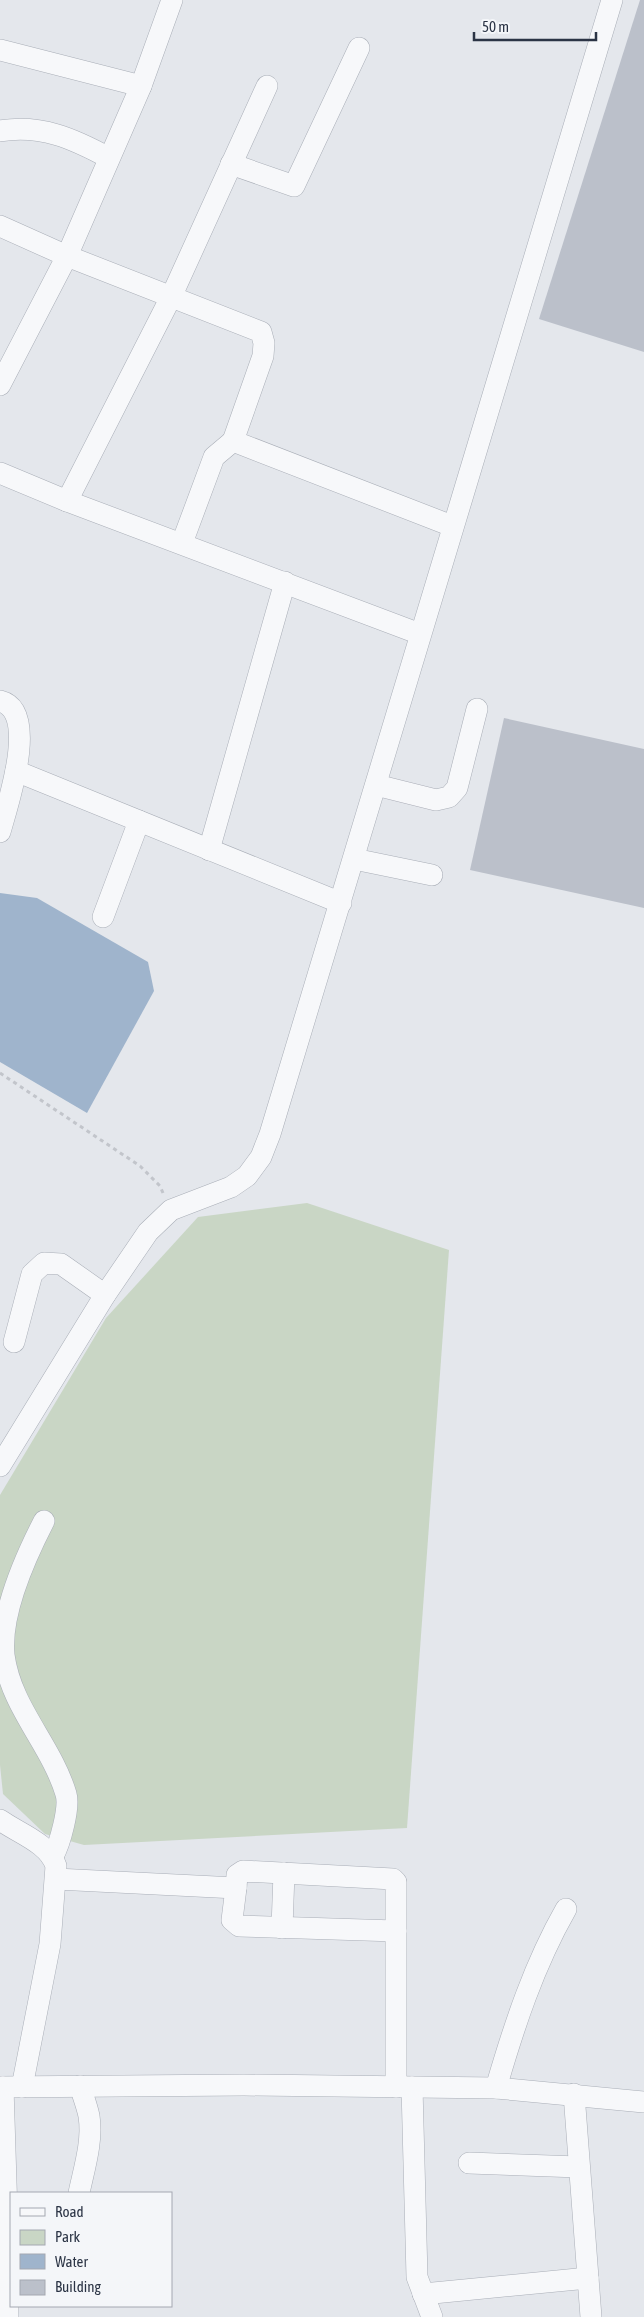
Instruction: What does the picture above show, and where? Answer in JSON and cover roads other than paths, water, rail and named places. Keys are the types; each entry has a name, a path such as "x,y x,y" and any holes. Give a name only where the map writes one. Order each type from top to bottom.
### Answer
{"street":[{"path":"0,385 67,256 141,86 172,0"},
{"path":"0,1466 105,1295 148,1232 171,1210 231,1187 247,1176 261,1157 270,1134 341,904 452,526 612,0"},
{"path":"231,164 294,186 359,48"},
{"path":"0,50 141,86"},
{"path":"67,501 172,296 267,86"},
{"path":"0,131 13,129 47,132 75,139 110,158"},
{"path":"0,226 67,256 261,332 264,343 263,356 233,441 214,457 182,544"},
{"path":"233,441 452,526"},
{"path":"0,473 67,501 420,634"},
{"path":"209,850 286,582"},
{"path":"0,701 4,702 16,714 20,730 16,771 1,821"},
{"path":"376,785 436,800 449,797 457,788 477,710"},
{"path":"16,771 341,904"},
{"path":"103,917 139,821"},
{"path":"354,859 432,875"},
{"path":"14,1342 32,1274 44,1264 62,1264 105,1295"},
{"path":"44,1521 30,1547 12,1593 3,1653 17,1702 49,1756 67,1795 61,1841 53,1856"},
{"path":"0,1820 53,1856 56,1866 50,1944 8,2087 8,2317"},
{"path":"396,1931 239,1926 232,1920 237,1875 244,1871 392,1879 396,1882 396,1931 404,2087 417,2277 432,2317"},
{"path":"282,1928 284,1873"},
{"path":"56,1879 236,1888"},
{"path":"496,2088 531,1980 547,1942 566,1909"},
{"path":"8,2087 244,2085 496,2088 644,2102"},
{"path":"79,2192 89,2142 90,2126 89,2115 80,2086"},
{"path":"574,2094 591,2317"},
{"path":"469,2163 580,2167"},
{"path":"423,2294 588,2278"}],"water":[{"path":"0,893 37,898 148,962 154,991 87,1113 0,1062"}]}
